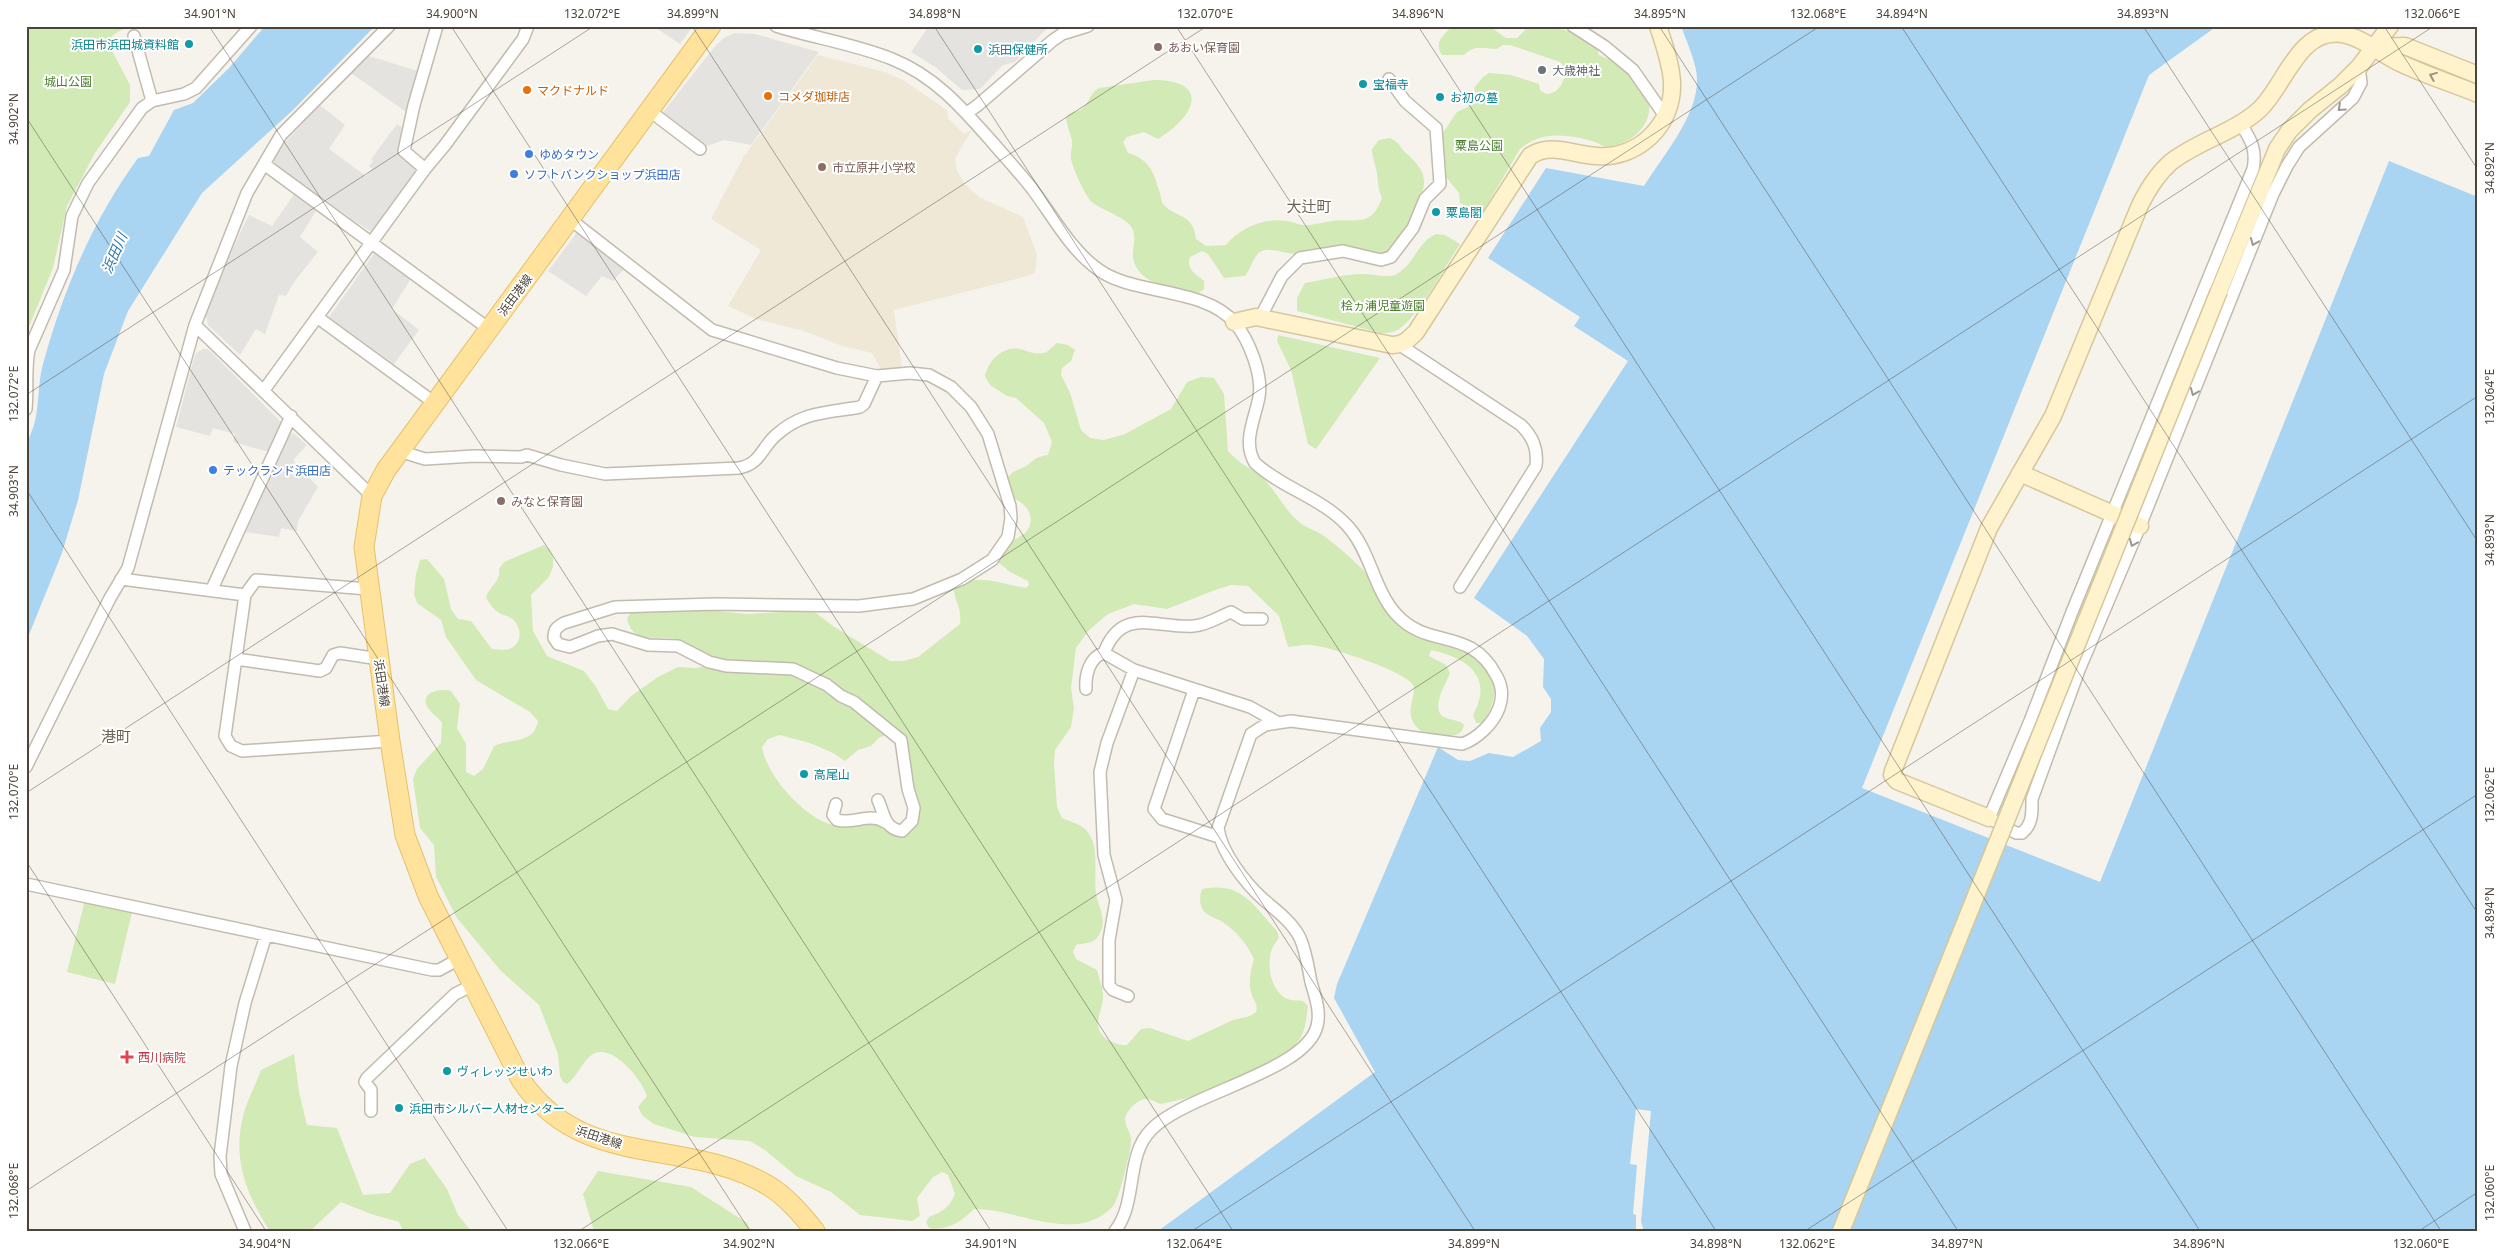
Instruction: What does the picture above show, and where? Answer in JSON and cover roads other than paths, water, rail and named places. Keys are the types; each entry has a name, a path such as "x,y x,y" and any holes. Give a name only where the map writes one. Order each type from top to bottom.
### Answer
{"main road":[{"name":"浜田港線","path":"710,26 571,220 436,404 399,451 372,496 364,546 368,589 401,814 412,856 428,896 521,1080 533,1098 557,1119 573,1129 603,1140 715,1164 745,1174 770,1186 784,1197 815,1231"}],"street":[{"path":"26,409 29,350 64,270 72,216 88,182 138,111 152,101 184,94 196,88 251,26"},
{"path":"26,768 110,598 128,568 195,324 247,193 282,135 389,26"},
{"path":"425,169 404,151 414,105 437,26"},
{"path":"264,390 425,169 445,145 523,39 528,26"},
{"path":"776,26 892,59 938,86 967,113 1030,185 1082,257 1101,272 1116,278 1188,297 1218,309 1234,322 1244,337 1258,378 1260,396 1249,441 1250,456 1254,463 1341,520 1358,541 1396,614 1421,632 1460,641 1480,653 1494,670 1501,690 1502,700 1498,712 1489,725 1476,737 1462,744 1291,721 1277,722 1258,728 1247,742 1218,828 1219,837 1232,861 1262,898 1284,918 1299,936 1318,1011 1317,1027 1305,1046 1288,1059 1229,1088 1173,1112 1149,1131 1140,1144 1128,1209 1115,1231"},
{"path":"967,113 1025,62 1062,34 1088,26"},
{"path":"1573,26 1627,64 1642,81 1665,116"},
{"path":"1400,345 1416,332 1530,156 1537,151 1556,149 1597,156 1626,154 1650,138 1665,116 1670,102 1672,83 1658,26"},
{"path":"2372,47 2378,26"},
{"path":"1841,1231 2277,149 2290,131 2310,110 2340,86 2359,66 2390,26"},
{"path":"2359,66 2361,83 2352,98 2299,147 2287,166 2079,670 2032,799 2032,818 2027,829 2022,833 2016,833 1988,818 1897,781 1892,775 1989,528 2053,416 2140,205 2150,187 2172,162 2241,124 2272,97 2293,61 2303,49 2314,40 2328,35 2343,34 2372,47 2396,61 2478,94"},
{"path":"134,36 152,101"},
{"path":"2372,47 2405,46 2478,75"},
{"path":"1260,318 1282,276 1300,258 1343,251 1381,260 1391,257 1413,228 1425,199 1440,184 1436,128 1404,101 1389,79"},
{"path":"650,111 700,149"},
{"path":"1988,818 2030,721 2253,169 2256,154 2252,142 2241,124"},
{"path":"264,164 490,329"},
{"path":"571,220 712,330 758,346 877,376 910,373 929,375 951,387 971,407 988,434 1010,506 1008,537 992,560 962,579 913,599 894,602 859,606 715,604 615,607 557,626 554,638 558,644 570,647 598,636 612,634 648,646 678,646 709,662 726,666 793,669 827,685 854,702 901,740 908,789 914,808 912,821 902,831 891,828 880,818 837,820 833,815 836,804"},
{"path":"317,317 436,404"},
{"path":"1234,322 1260,318 1370,342 1400,345 1521,425 1530,434 1537,456 1536,466 1460,587"},
{"path":"195,324 372,496"},
{"path":"399,451 424,459 474,456 520,457 527,454 561,465 605,474 739,468 758,460 774,436 811,414 860,407 864,404 877,376"},
{"path":"212,589 291,416"},
{"path":"2020,473 2140,526"},
{"path":"121,579 212,589 245,595"},
{"path":"368,589 260,579 245,595 225,736 230,746 236,750 390,741"},
{"path":"1086,689 1086,675 1091,664 1099,654 1104,653 1119,631 1134,622 1197,626 1231,612 1243,619 1262,619"},
{"path":"1104,653 1134,670 1250,707 1277,722"},
{"path":"236,659 320,672 326,668 331,658 336,654 378,659"},
{"path":"1128,996 1113,990 1109,985 1109,940 1116,900 1104,855 1100,772 1107,743 1134,670"},
{"path":"1194,690 1154,809 1162,819 1219,837"},
{"path":"878,800 885,822"},
{"path":"26,884 432,970 439,970 459,959"},
{"path":"220,1198 220,1156 232,1066 245,1003 266,935"},
{"path":"372,1111 371,1090 365,1082 367,1078 455,994 473,985"},
{"path":"221,1174 244,1231"}],"water":[{"name":"浜田川","path":"265,26 375,26 293,110 202,193 128,311 104,374 78,500 62,553 26,642 26,446 35,421 42,368 69,285 93,232 121,182 138,158 149,156 174,110 193,103 229,68"},
{"path":"1681,26 2217,26 2149,75 1862,788 2100,882 2389,161 2478,197 2478,1231 1644,1231 1641,1222 1651,1111 1636,1109 1630,1164 1637,1165 1633,1214 1636,1215 1636,1231 1158,1231 1375,1072 1334,998 1337,984 1438,747 1458,760 1470,761 1489,753 1513,757 1541,741 1540,728 1551,712 1551,699 1543,687 1544,659 1527,636 1474,598 1628,361 1574,326 1580,317 1488,258 1546,168 1644,186 1680,131 1694,100 1697,85 1696,70"}],"place":[{"name":"浜田市浜田城資料館","path":"189,44"},
{"name":"あおい保育園","path":"1158,47"},
{"name":"浜田保健所","path":"978,49"},
{"name":"大歳神社","path":"1542,70"},
{"name":"宝福寺","path":"1363,84"},
{"name":"マクドナルド","path":"527,90"},
{"name":"コメダ珈琲店","path":"768,96"},
{"name":"お初の墓","path":"1440,97"},
{"name":"ゆめタウン","path":"529,154"},
{"name":"市立原井小学校","path":"822,167"},
{"name":"ソフトバンクショップ浜田店","path":"514,174"},
{"name":"粟島閣","path":"1436,212"},
{"name":"テックランド浜田店","path":"213,470"},
{"name":"みなと保育園","path":"501,501"},
{"name":"高尾山","path":"804,774"},
{"name":"西川病院","path":"127,1057"},
{"name":"ヴィレッジせいわ","path":"447,1071"},
{"name":"浜田市シルバー人材センター","path":"399,1108"}],"district":[{"name":"大辻町","path":"1309,206"},
{"name":"港町","path":"116,736"}],"park label":[{"name":"城山公園","path":"68,81"},
{"name":"粟島公園","path":"1479,145"},
{"name":"桧ヵ浦児童遊園","path":"1383,305"}]}
